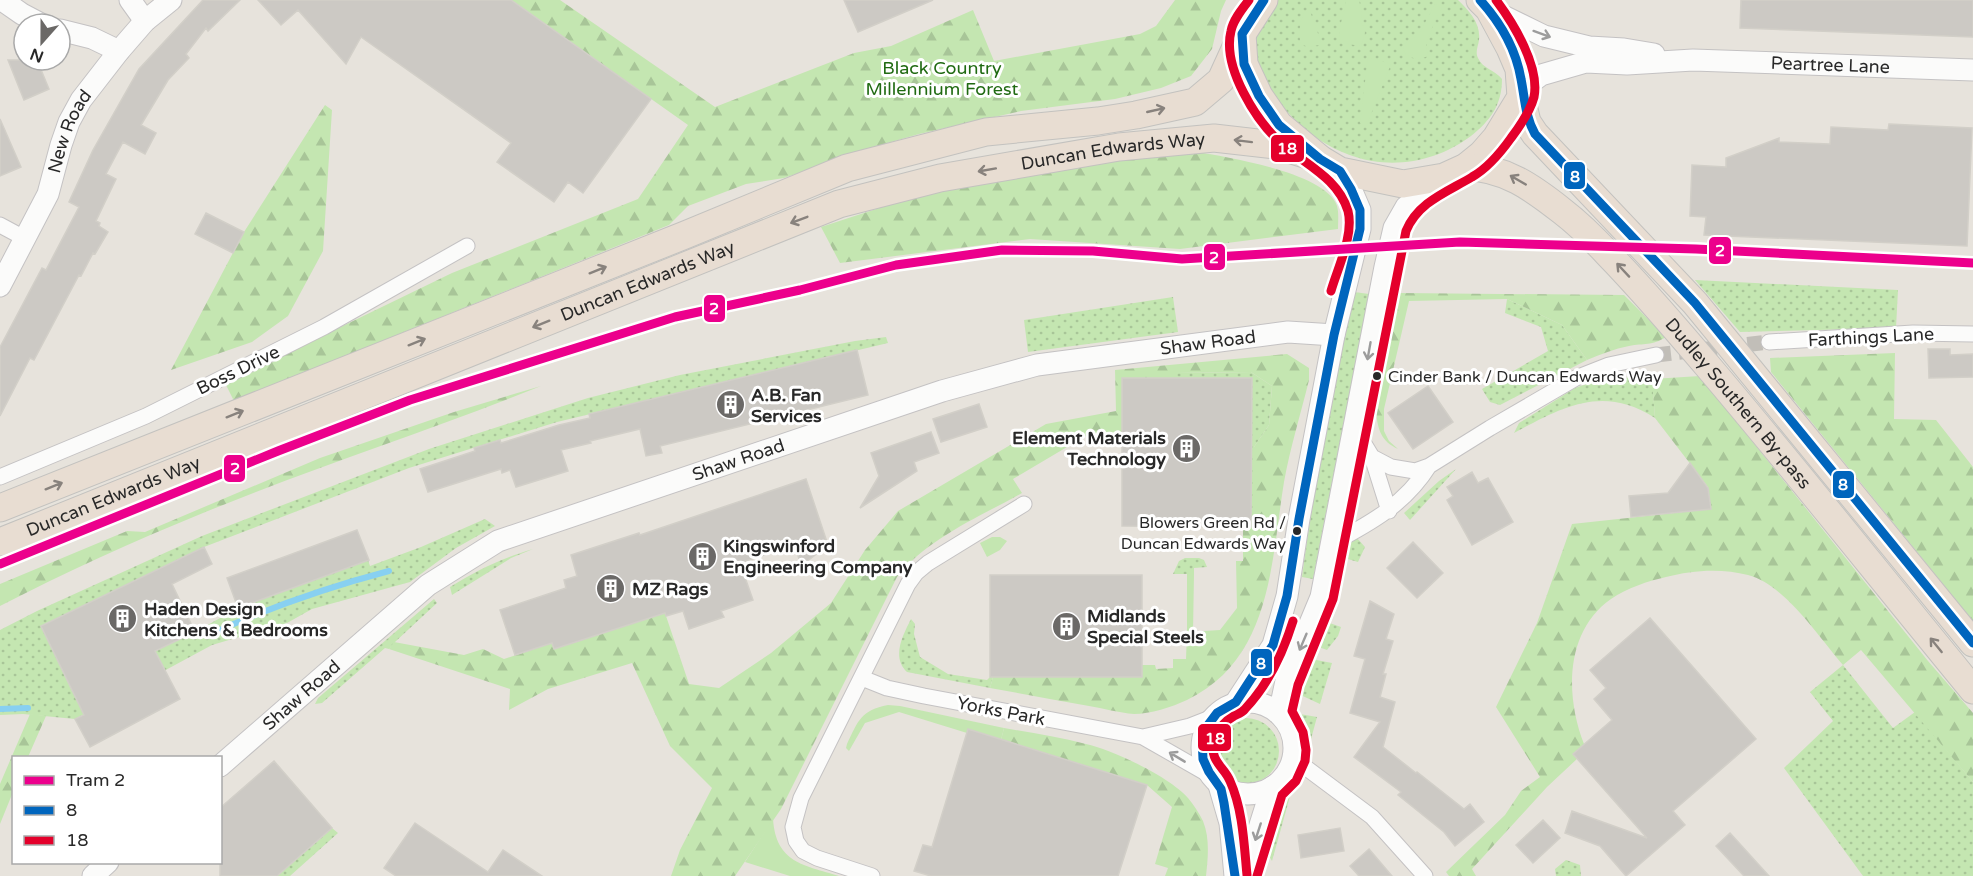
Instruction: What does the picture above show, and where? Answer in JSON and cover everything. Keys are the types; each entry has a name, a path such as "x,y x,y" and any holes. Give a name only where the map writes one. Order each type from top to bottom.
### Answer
{"highway":[{"name":"Duncan Edwards Way","path":"0,508 685,235 847,168 986,132 1108,119 1195,102 1221,81 1242,34 1264,0"},
{"name":"Dudley Southern By-pass","path":"1484,4 1510,48 1519,69 1527,122 1535,134 1695,303 1973,643"},
{"path":"1242,34 1244,64 1259,96 1279,125 1330,165"},
{"path":"1455,172 1482,154 1496,138 1522,93"},
{"name":"Duncan Edwards Way","path":"0,542 839,204 940,178 1119,147 1214,138 1276,145 1330,165 1403,184 1455,172"},
{"name":"Dudley Southern By-pass","path":"1455,172 1492,169 1527,185 1574,221 1617,264 1663,313 1973,690"}],"street":[{"path":"2,0 19,12"},
{"path":"130,0 145,21"},
{"name":"New Road","path":"0,286 48,194 60,145 81,100 145,21 171,0"},
{"name":"Peartree Lane","path":"1484,4 1544,36 1589,47 1624,49 1687,60"},
{"path":"72,33 92,38 119,51"},
{"name":"Peartree Lane","path":"1522,93 1541,75 1586,62 1627,64 1687,60 1973,70"},
{"path":"1236,702 1273,645 1287,596 1299,519 1334,335 1360,229 1360,210 1351,189 1330,165"},
{"path":"1279,714 1286,681 1321,597 1394,228 1406,207 1455,172"},
{"path":"0,225 26,239"},
{"name":"Boss Drive","path":"0,477 146,416 324,327 466,246"},
{"name":"Shaw Road","path":"222,764 428,585 498,541 942,391 1037,365 1288,332 1334,335"},
{"name":"Farthings Lane","path":"1769,342 1913,333 1973,334"},
{"path":"1372,457 1391,467 1409,471 1429,466 1576,378 1609,365 1656,355"},
{"path":"1355,429 1372,457 1389,511"},
{"path":"1333,543 1389,511 1418,484 1429,466"},
{"path":"872,876 817,858 803,851 796,841 793,827 801,798 916,573 928,563 1024,504"},
{"name":"Yorks Park","path":"862,678 887,688 924,696 1143,737 1216,781"},
{"path":"1216,781 1232,792 1242,794 1262,792 1272,787 1286,774 1293,758 1294,744 1291,731 1279,714 1269,706 1256,702 1236,702 1219,710 1203,733 1202,758 1216,781 1230,823 1235,876"},
{"name":"Yorks Park","path":"1143,737 1190,726 1213,717"},
{"path":"1293,758 1372,817 1425,876"},
{"path":"1244,876 1272,787"},
{"path":"93,876 106,864"}],"green space":[{"name":"Black Country Millennium Forest","path":"511,0 560,0 715,107 854,53 891,46 973,10 994,61 1140,34 1156,26 1175,0 1226,0 1212,49 1191,76 1161,88 1115,99 1021,111 919,134 867,149 784,178 746,184 688,206 669,225 234,401 225,383 452,273 638,199 688,125"},
{"path":"1278,0 1458,0 1470,13 1478,28 1478,58 1483,65 1502,79 1500,97 1494,112 1471,136 1449,150 1424,159 1385,163 1354,157 1337,150 1321,141 1291,116 1269,87 1258,63 1255,50 1256,37 1270,9"},
{"path":"1346,0 1359,0 1362,14 1360,23 1364,26 1365,33 1361,46 1341,43 1339,39"},
{"path":"1435,4 1442,9 1435,20 1426,45 1428,56 1418,60 1406,55 1403,49 1404,44 1419,34"},
{"path":"1305,11 1310,11 1321,42 1319,45 1308,47 1301,44 1300,27"},
{"path":"1368,57 1391,64 1367,124 1360,123"},
{"path":"325,105 332,110 323,251 288,316 252,342 171,370 244,232"},
{"path":"1197,152 1274,168 1315,184 1329,194 1337,206 1338,229 1180,249 1030,239 840,263 821,227 916,196 1045,169"},
{"path":"1695,280 1898,290 1896,328 1740,332"},
{"path":"1354,292 1369,294 1313,579 1302,577 1307,541 1325,434"},
{"path":"1400,293 1624,295 1666,337 1652,343 1618,349 1587,360 1562,325 1507,299 1409,301 1384,409 1384,431 1389,441 1398,449 1381,434 1376,412"},
{"path":"1173,297 1178,332 1028,352 1024,320"},
{"path":"1507,299 1562,325 1587,360 1500,405 1490,402 1482,389 1548,351 1541,327 1505,313"},
{"path":"886,337 888,343 557,422 409,468 204,547 41,626 72,691 195,632 238,608 368,560 370,566 485,519 495,526 456,548 410,582 312,609 287,623 212,645 75,719 23,714 0,715 0,630 202,536 429,449 588,398 680,375"},
{"path":"1895,353 1894,419 1936,420 1973,467 1973,621 1771,372 1770,358"},
{"path":"1287,354 1309,368 1309,380 1286,469 1270,575 1252,634 1236,660 1215,682 1187,700 1140,714 1123,713 990,688 993,677 1142,677 1142,665 1155,665 1156,669 1173,668 1173,659 1186,659 1187,632 1220,630 1237,608 1236,561 1243,561 1243,529 1254,528 1254,447 1269,425 1272,386 1251,372 1176,373 1176,378 1123,378 1122,433 1089,434 1013,479 1022,493 939,540 910,563 897,577 781,809 735,876 671,876 680,850 712,788 670,746 632,663 548,689 509,710 510,689 389,649 394,642 464,655 483,649 504,659 552,643 554,649 665,613 689,684 719,688 771,653 831,603 865,550 898,511 1046,424 1116,411 1115,370"},
{"path":"1251,372 1272,386 1269,425 1254,447 1254,529 1243,529 1243,527 1251,526 1252,379 1176,378 1176,373"},
{"path":"1652,375 1655,418 1618,402 1600,401 1566,408 1514,433 1519,423 1575,388 1595,381"},
{"path":"1700,376 1928,661 1973,713 1973,782 1861,650 1843,665 1800,612 1775,589 1761,580 1728,571 1686,573 1631,588 1611,599 1596,612 1577,646 1573,666 1574,706 1584,744 1574,754 1578,758 1547,787 1472,869 1476,876 1449,876 1446,872 1505,815 1521,791 1540,777 1496,707 1537,623 1572,524 1711,509 1708,487 1655,418 1652,379"},
{"path":"541,386 203,513 100,557 0,606 0,584 127,531 145,532 320,458 454,412"},
{"path":"1456,469 1410,520 1404,513 1439,481"},
{"path":"992,537 1000,537 1007,541 1000,550 987,557 980,543"},
{"path":"1357,538 1365,547 1358,562 1341,557 1347,543"},
{"path":"533,549 511,558 452,595 450,587 471,575 500,561"},
{"path":"1185,558 1204,560 1207,567 1194,568 1194,574 1173,574 1179,561"},
{"path":"1187,574 1194,574 1193,632 1187,632"},
{"path":"434,599 437,603 389,649 385,648 322,703 315,704 318,698"},
{"path":"911,619 915,624 914,634 920,657 948,674 987,680 993,677 990,688 907,672 902,666 899,653 902,639"},
{"path":"1324,621 1341,627 1338,636 1327,650 1313,645"},
{"path":"1306,658 1332,663 1320,704 1294,692 1296,680"},
{"path":"1843,665 1893,728 1915,712 1973,782 1973,876 1863,876 1784,768 1833,721 1810,692"},
{"path":"888,705 1004,728 1001,740 967,733 899,712 865,723 849,751 846,748 847,744 861,718 872,710"},
{"path":"1294,713 1317,717 1308,750 1301,738"},
{"path":"30,714 46,716 28,756 12,756"},
{"path":"1246,718 1258,721 1269,728 1276,739 1279,751 1276,763 1269,774 1258,781 1246,784 1234,781 1223,774 1216,763 1213,751 1216,739 1223,728 1234,721"},
{"path":"1004,728 1097,747 1140,765 1180,790 1203,821 1208,841 1206,876 1165,876 1168,868 1155,864 1172,807 1147,785 1001,740"},
{"path":"12,756 12,794 0,824 0,784"},
{"path":"1294,782 1272,861 1262,844 1274,810"},
{"path":"773,819 775,834 780,845 794,860 839,876 790,876 745,862"},
{"path":"332,828 338,833 290,876 277,876"},
{"path":"1566,860 1580,865 1581,876 1556,876 1555,869"}],"building":[{"path":"203,0 240,0 208,31 206,28 186,54 189,58 168,80 141,125 156,133 145,154 123,142 106,174 116,179 96,221 108,232 95,254 93,253 81,276 79,275 34,360 30,358 0,416 0,347 42,268 46,270 79,207 69,202 93,150 139,69"},
{"path":"258,0 511,0 651,99 583,193 568,182 554,202 497,162 511,143 361,37 346,64 298,10 281,25"},
{"path":"844,0 933,0 858,32"},
{"path":"1741,0 1973,0 1973,37 1740,28"},
{"path":"13,72 42,72 49,89 24,100"},
{"path":"0,119 21,167 0,176"},
{"path":"1889,124 1972,128 1967,246 1704,235 1706,217 1690,216 1692,165 1726,167 1726,158 1779,138 1779,142 1830,144 1831,127 1888,130"},
{"path":"206,213 244,232 233,253 195,234"},
{"path":"1928,349 1950,349 1950,355 1973,354 1973,377 1929,378"},
{"name":"A.B. Fan Services","path":"857,350 868,395 660,446 662,453 646,456 640,429 561,450 568,471 516,487 510,470 502,473 501,469 428,492 420,469 475,451 474,448 500,440 501,443 590,418 589,414"},
{"name":"Element Materials Technology","path":"1122,378 1252,378 1251,527 1122,526"},
{"path":"1428,386 1453,422 1413,449 1388,413"},
{"path":"979,404 987,427 941,442 933,419"},
{"path":"931,432 939,453 914,462 917,471 860,508 879,476 871,453"},
{"path":"1690,463 1708,488 1711,509 1631,517 1629,496 1668,493"},
{"path":"1472,472 1478,483 1488,478 1513,522 1472,545 1447,500 1453,496 1447,487"},
{"path":"806,479 828,545 801,566 795,545 740,563 753,600 721,611 724,617 689,629 683,611 666,616 665,613 554,649 552,643 515,655 500,610 566,588 564,580 577,576 571,555 639,533 640,535"},
{"path":"357,530 369,560 238,608 227,578"},
{"path":"1413,542 1443,573 1417,598 1387,568"},
{"name":"Haden Design Kitchens & Bedrooms","path":"204,547 212,564 172,584 195,632 155,651 180,699 90,747 75,719 84,715 41,626"},
{"name":"Midlands Special Steels","path":"990,575 1142,575 1142,677 990,677"},
{"path":"1370,601 1394,614 1386,639 1393,641 1383,674 1386,674 1380,697 1395,702 1383,747 1464,809 1470,804 1484,822 1455,846 1444,832 1398,795 1401,792 1354,757 1380,722 1350,713 1365,659 1354,656"},
{"path":"1650,618 1756,739 1673,811 1685,825 1626,876 1600,846 1565,833 1572,811 1647,838 1573,754 1612,720 1594,699 1606,688 1590,670"},
{"path":"968,729 1147,785 1118,876 931,876 914,871 923,845 932,847"},
{"path":"274,761 332,828 277,876 220,876 222,806"},
{"path":"1543,820 1560,838 1533,863 1516,845"},
{"path":"415,823 488,872 503,850 542,876 396,876 384,868"},
{"path":"1340,828 1344,851 1301,858 1298,835"},
{"path":"1730,833 1769,876 1744,876 1716,846"},
{"path":"1369,849 1392,876 1359,876 1350,866"}],"waterway":[{"path":"211,634 298,599 389,571"},
{"path":"0,709 28,708"}],"tunnel":[{"path":"1656,355 1769,342"}],"tram line":[{"name":"2","path":"0,564 410,400 675,317 800,290 896,265 1002,250 1093,251 1182,259 1460,242 1696,249 1973,263"}],"transit line":[{"name":"18","path":"1249,0 1234,23 1230,45 1236,77 1243,92 1272,134 1329,181 1337,190 1348,211 1347,241 1331,291"},
{"name":"8","path":"1235,876 1221,789 1203,759 1202,738 1205,729 1217,713 1236,702 1273,645 1287,596 1299,519 1334,335 1360,229 1360,210 1340,171 1320,159 1279,125 1259,96 1244,64 1242,34 1264,0"},
{"name":"8","path":"1480,0 1500,27 1511,47 1519,68 1527,114 1535,134 1695,303 1973,643"},
{"name":"18","path":"1257,876 1282,795 1296,781 1305,761 1303,732 1292,711 1298,685 1333,599 1406,231 1411,221 1426,205 1478,173 1494,159 1521,124 1534,97 1533,73 1524,46 1496,0"},
{"name":"18","path":"1247,875 1238,804 1230,781 1215,759 1214,740 1221,726 1244,710 1261,690 1285,645 1293,621"}],"place":[{"name":"Cinder Bank / Duncan Edwards Way","path":"1377,376"},
{"name":"A.B. Fan Services","path":"730,405"},
{"name":"Element Materials Technology","path":"1187,448"},
{"name":"Blowers Green Rd / Duncan Edwards Way","path":"1297,531"},
{"name":"Kingswinford Engineering Company","path":"702,556"},
{"name":"MZ Rags","path":"611,589"},
{"name":"Haden Design Kitchens & Bedrooms","path":"123,619"},
{"name":"Midlands Special Steels","path":"1066,626"}]}
